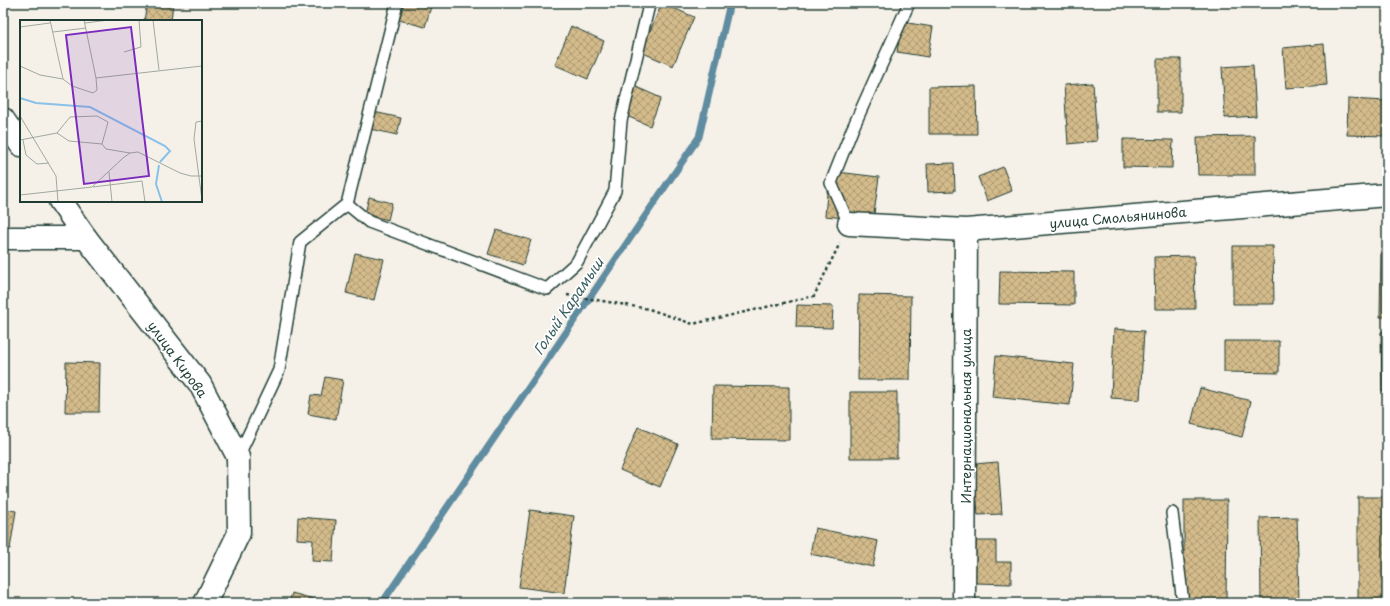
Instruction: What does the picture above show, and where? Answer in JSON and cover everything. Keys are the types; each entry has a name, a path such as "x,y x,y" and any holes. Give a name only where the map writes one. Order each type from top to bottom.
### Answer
{"street":[{"path":"3,119 20,144"},
{"name":"улица Смольянинова","path":"849,224 966,230 1387,195"},
{"name":"улица Кирова","path":"61,202 86,238 200,384 238,457 239,533 204,603"},
{"name":"Интернациональная улица","path":"964,603 966,230"},
{"path":"3,238 86,238"}],"lane":[{"path":"238,457 279,370 300,242 347,204 397,3"},
{"path":"347,204 369,222 547,289 577,262 615,191 622,121 649,6 648,3"},
{"path":"849,224 831,183 852,130 909,3"},
{"path":"1172,513 1183,603"}],"path":[{"path":"562,294 649,309 693,324 814,296 849,224"}],"building":[{"path":"147,3 173,3 171,20 144,20"},
{"path":"404,3 432,3 425,27 399,20"},
{"path":"527,3 540,3 537,8"},
{"path":"662,3 694,17 673,66 641,52"},
{"path":"902,22 933,27 928,57 897,52"},
{"path":"571,26 604,41 588,79 555,65"},
{"path":"1324,44 1327,85 1286,88 1283,48"},
{"path":"1157,59 1181,59 1181,112 1157,112"},
{"path":"1253,65 1256,116 1225,118 1222,67"},
{"path":"1093,83 1097,141 1068,144 1064,85"},
{"path":"634,86 661,98 650,126 622,114"},
{"path":"976,86 977,134 929,134 929,87"},
{"path":"1348,99 1387,101 1387,136 1347,135"},
{"path":"374,112 401,118 397,135 370,129"},
{"path":"1255,136 1255,175 1198,175 1197,137"},
{"path":"1123,139 1173,140 1172,168 1123,167"},
{"path":"954,163 955,191 928,192 927,164"},
{"path":"1003,167 1012,191 987,201 978,177"},
{"path":"829,171 879,177 873,221 825,216"},
{"path":"369,197 392,203 388,220 365,214"},
{"path":"496,230 531,240 523,265 488,254"},
{"path":"1233,246 1273,246 1274,304 1233,304"},
{"path":"1381,249 1387,249 1387,317 1380,317"},
{"path":"355,253 384,259 374,300 346,293"},
{"path":"1194,256 1195,309 1155,309 1154,257"},
{"path":"1000,271 1074,272 1074,305 999,304"},
{"path":"859,295 911,296 910,380 858,380"},
{"path":"797,305 833,306 832,328 796,327"},
{"path":"1114,329 1144,331 1140,400 1111,398"},
{"path":"1387,331 1387,391 1382,391 1381,332"},
{"path":"1224,341 1279,341 1279,373 1224,372"},
{"path":"996,356 1074,364 1070,405 992,397"},
{"path":"66,362 100,363 99,412 65,412"},
{"path":"325,377 343,380 336,419 308,414 311,395 321,396"},
{"path":"713,386 789,387 789,440 712,439"},
{"path":"1200,388 1251,401 1242,437 1191,424"},
{"path":"850,392 897,392 897,458 850,458"},
{"path":"638,427 678,444 660,487 620,470"},
{"path":"998,462 1002,514 978,515 974,464"},
{"path":"1358,497 1387,497 1387,603 1358,603"},
{"path":"1184,500 1227,500 1226,603 1184,603"},
{"path":"3,509 16,511 10,549 3,548"},
{"path":"530,510 574,516 564,593 519,587"},
{"path":"298,517 336,520 333,562 312,561 313,540 297,539"},
{"path":"1297,517 1299,603 1261,603 1260,518"},
{"path":"815,528 878,541 873,567 810,554"},
{"path":"976,541 996,541 996,562 1011,562 1011,584 975,583"},
{"path":"292,593 328,603 289,603"}],"waterway":[{"name":"Голый Карамыш","path":"382,603 699,137 730,3"}]}
